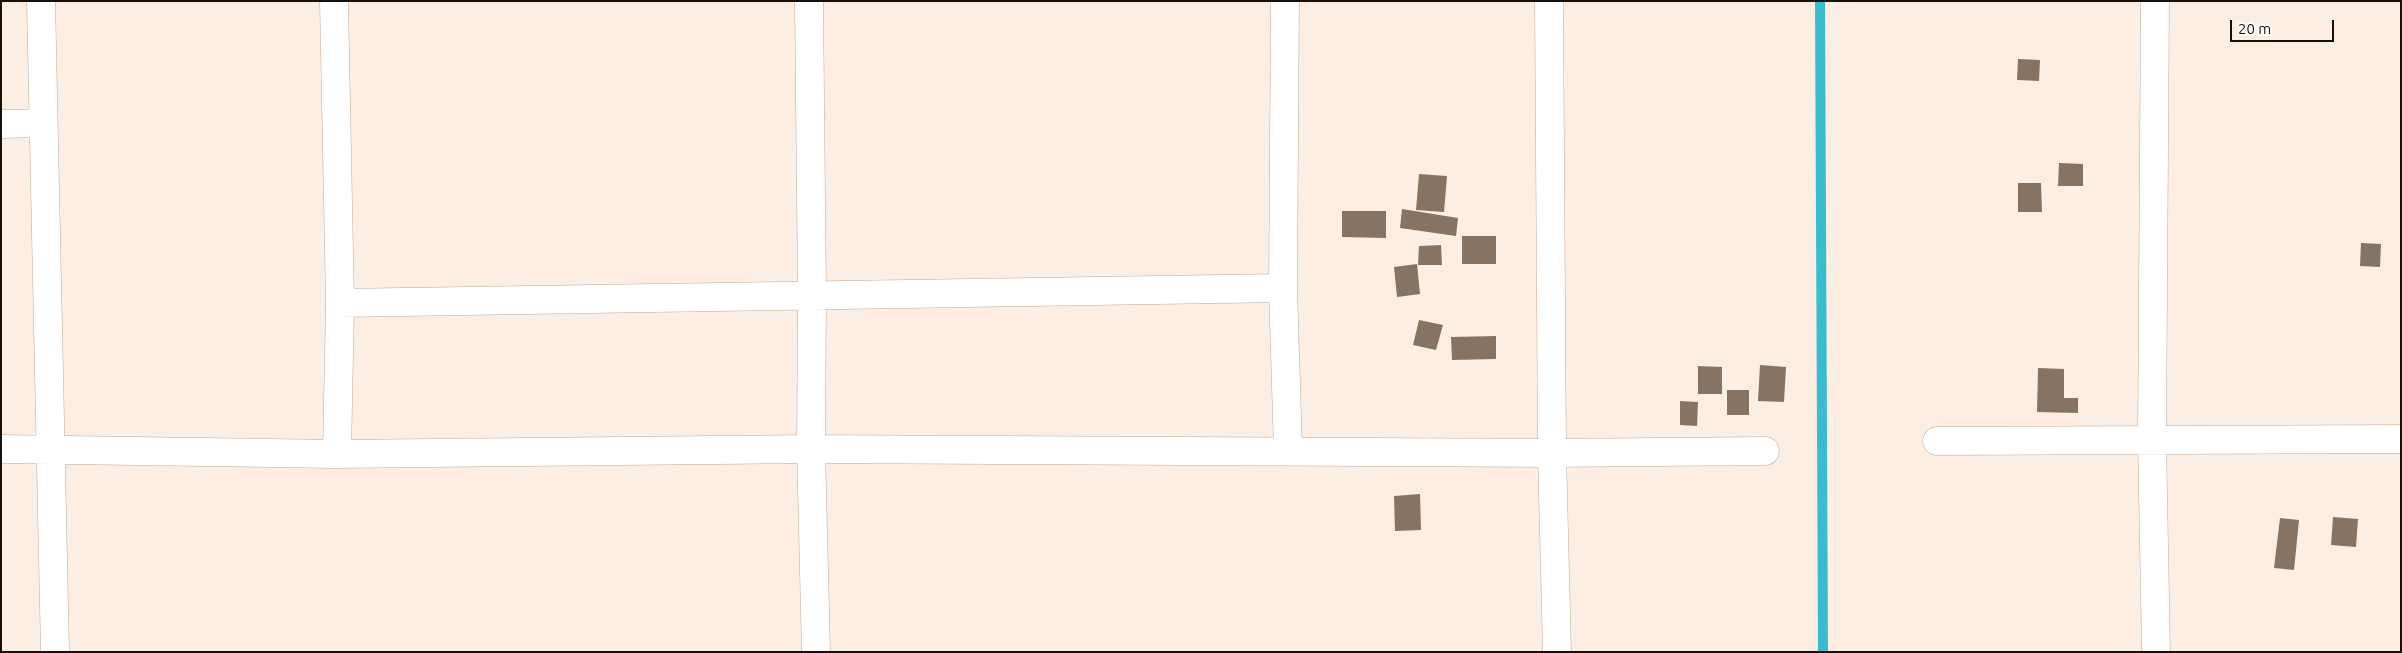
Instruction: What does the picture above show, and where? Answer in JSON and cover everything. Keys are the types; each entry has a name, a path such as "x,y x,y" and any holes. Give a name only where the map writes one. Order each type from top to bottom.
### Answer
{"street":[{"path":"41,1 55,652"},
{"path":"334,1 340,303 337,454"},
{"path":"809,1 812,295 811,449 816,652"},
{"path":"1284,1 1283,288 1288,450"},
{"path":"1549,1 1552,453 1557,652"},
{"path":"2154,1 2152,440 2156,652"},
{"path":"1,124 43,123"},
{"path":"340,303 1283,288"},
{"path":"1936,441 2401,439"},
{"path":"1,449 50,448 337,454 811,449 1288,450 1552,453 1765,451"}],"building":[{"path":"2018,59 2040,60 2039,81 2017,80"},
{"path":"2059,163 2083,164 2083,186 2058,186"},
{"path":"1419,174 1447,176 1444,212 1416,210"},
{"path":"2018,183 2041,183 2042,212 2018,212"},
{"path":"1402,209 1458,218 1456,236 1400,228"},
{"path":"1342,211 1386,211 1386,238 1342,237"},
{"path":"1462,236 1496,236 1496,264 1462,264"},
{"path":"2361,243 2381,244 2380,267 2360,266"},
{"path":"1441,245 1442,265 1418,265 1419,246"},
{"path":"1417,264 1420,294 1397,297 1394,267"},
{"path":"1419,320 1443,325 1436,350 1413,345"},
{"path":"1496,336 1496,359 1452,360 1451,337"},
{"path":"1760,365 1786,367 1784,402 1758,401"},
{"path":"1698,366 1722,367 1722,394 1698,394"},
{"path":"2038,368 2064,369 2064,398 2078,398 2078,413 2037,412"},
{"path":"1727,390 1749,390 1749,415 1727,415"},
{"path":"1680,401 1698,402 1697,426 1680,425"},
{"path":"1420,494 1421,530 1395,531 1394,496"},
{"path":"2333,517 2358,519 2356,547 2331,545"},
{"path":"2280,518 2299,520 2294,570 2274,568"}],"waterway":[{"path":"1820,1 1823,652"}]}
